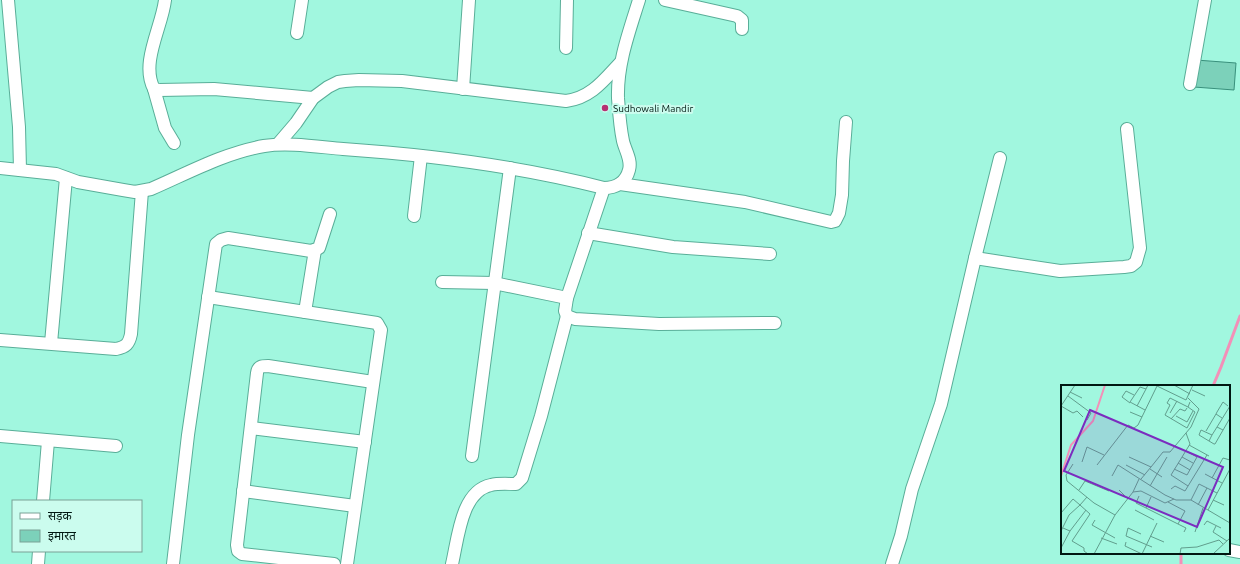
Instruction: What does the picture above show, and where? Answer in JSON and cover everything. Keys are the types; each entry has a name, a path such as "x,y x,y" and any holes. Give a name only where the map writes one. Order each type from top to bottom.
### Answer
{"street":[{"path":"8,0 19,127 20,170"},
{"path":"165,0 150,59 151,77 165,128 174,143"},
{"path":"297,33 302,0"},
{"path":"463,89 468,0"},
{"path":"566,48 567,0"},
{"path":"620,184 626,177 630,163 622,135 618,98 620,63 639,0"},
{"path":"665,0 737,16 741,18 742,29"},
{"path":"1190,84 1205,0"},
{"path":"278,144 296,123 313,98 338,82 359,80 402,82 562,101 582,98 597,86 620,63"},
{"path":"154,89 214,89 313,98"},
{"path":"0,168 52,174 78,182 122,190 142,191 151,189 209,163 231,155 261,146 278,144 461,160 543,174 604,188 620,184 745,202 831,222 835,221 839,213 842,195 842,161 846,122"},
{"path":"975,258 1060,271 1124,267 1131,266 1136,262 1140,248 1127,129"},
{"path":"414,216 421,156"},
{"path":"892,564 901,536 912,489 941,404 1000,158"},
{"path":"472,456 510,168"},
{"path":"51,343 66,178"},
{"path":"452,564 466,505 472,497 479,490 492,484 516,484 522,478 541,416 567,316 565,312 567,298 604,188"},
{"path":"0,340 116,349 122,348 129,342 131,334 142,191"},
{"path":"173,564 188,435 216,244 221,240 228,238 311,251 315,250 319,248 330,214"},
{"path":"588,233 673,247 770,254"},
{"path":"305,312 315,250"},
{"path":"442,282 494,283 567,298"},
{"path":"208,298 377,323 380,326 381,330 347,564"},
{"path":"567,316 575,318 659,324 775,323"},
{"path":"334,564 242,554 238,551 237,545 257,373 261,366 268,366 373,382"},
{"path":"250,428 365,442"},
{"path":"0,436 116,446"},
{"path":"43,500 48,441"},
{"path":"243,491 355,506"},
{"path":"1230,550 1240,552"},
{"path":"38,564 39,552"}],"building":[{"path":"1196,60 1236,63 1234,90 1194,87"}],"waterway":[{"path":"1213,385 1240,316"},
{"path":"1181,554 1181,564"}],"place":[{"name":"Sudhowali Mandir","path":"605,108"}]}
